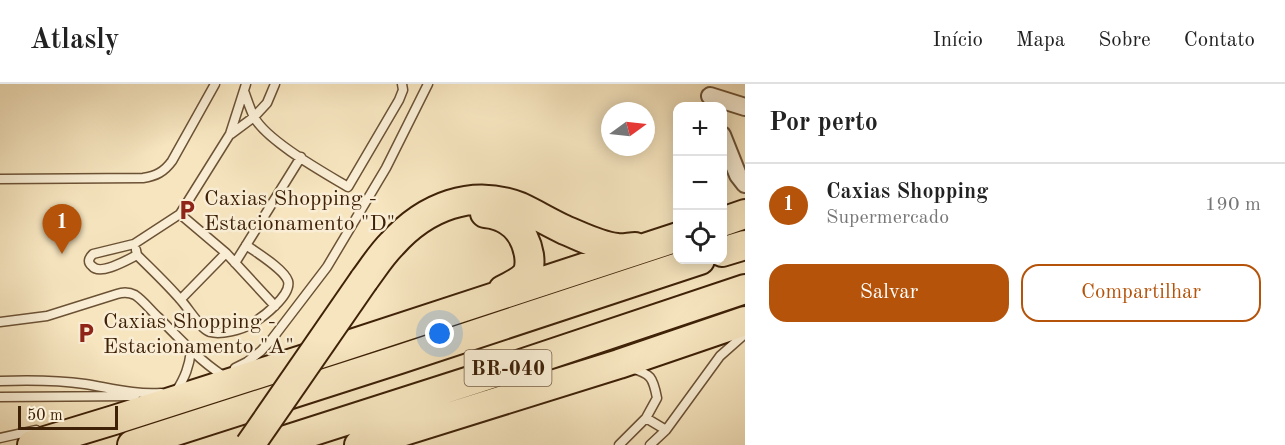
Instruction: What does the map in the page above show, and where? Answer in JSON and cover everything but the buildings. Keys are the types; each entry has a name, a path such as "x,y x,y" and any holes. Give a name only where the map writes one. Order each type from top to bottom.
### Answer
{"highway":[{"path":"263,445 392,244 423,217 442,207 461,201 479,199 495,201 519,207 589,240 618,249 666,241"},
{"path":"250,445 369,281 413,237 430,226 451,216 475,213 493,214 507,219 519,229 528,244 531,262 529,271 521,280 485,299"},
{"path":"727,221 745,214"},
{"path":"38,436 114,420 199,384 336,349 666,241"},
{"path":"727,251 745,245"},
{"name":"BR-040","path":"132,445 688,264"},
{"name":"BR-040","path":"270,445 745,289"},
{"path":"359,445 619,364 745,321"}],"street":[{"path":"711,95 745,107"},
{"path":"727,146 738,175 745,184"}],"lane":[{"path":"0,179 153,177 167,168 172,161 215,84"},
{"path":"230,134 254,117 267,103 275,84"},
{"path":"245,87 254,117 262,128 301,157 348,187 393,110 403,90 402,84"},
{"path":"100,415 199,384 247,362 261,351 327,267 386,168 428,84"},
{"path":"137,255 103,270 96,270 89,262 93,254 134,244 180,214 230,134 245,87"},
{"path":"235,263 301,157"},
{"path":"180,214 226,253 275,306"},
{"path":"134,244 137,255 181,299 202,326 208,331 215,332 251,324 275,306 289,286 283,272 246,245"},
{"path":"181,299 226,253"},
{"path":"0,322 46,316 117,294 129,293 135,295 207,365 199,384"},
{"path":"650,445 666,430 720,356 745,334"},
{"path":"191,351 190,365 185,377 199,384"},
{"path":"619,364 646,373 655,384 657,398 646,418 619,445"},
{"path":"0,381 64,382 132,394"},
{"path":"0,397 150,394 199,384"},
{"path":"646,418 666,430"},
{"path":"0,438 38,436"}],"place":[{"name":"Caxias Shopping - Estacionamento \"D\"","path":"187,210"},
{"name":"Caxias Shopping","path":"62,254"},
{"name":"Caxias Shopping - Estacionamento \"A\"","path":"86,333"}]}
